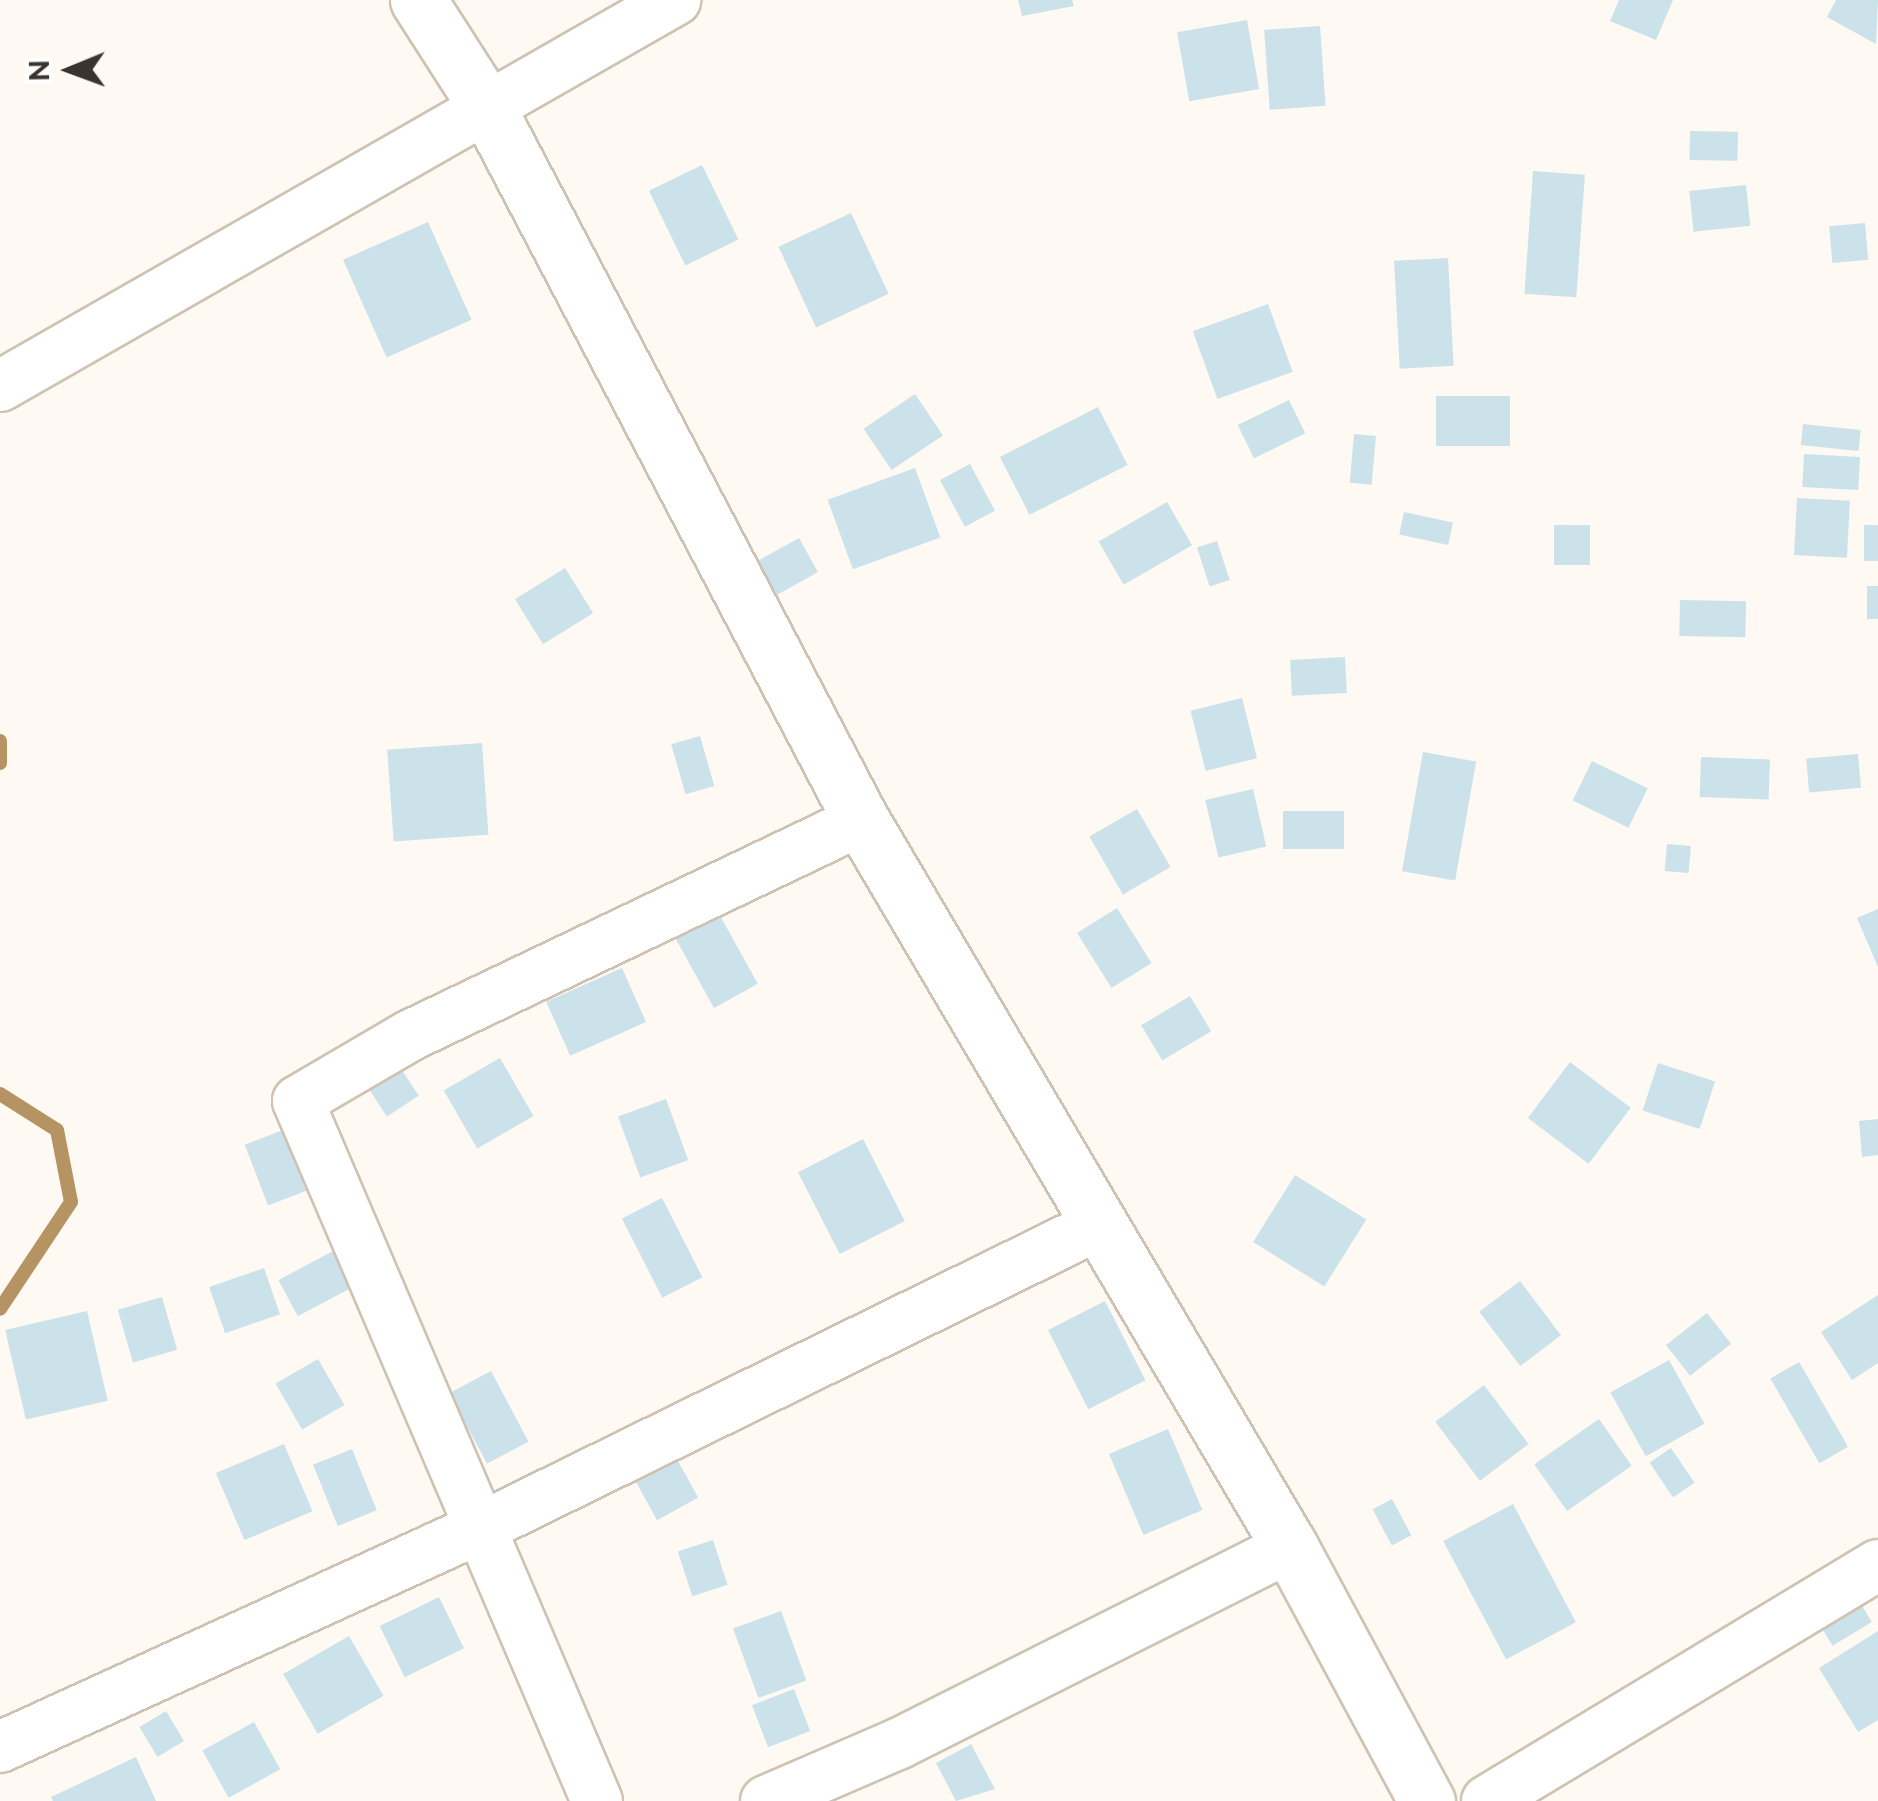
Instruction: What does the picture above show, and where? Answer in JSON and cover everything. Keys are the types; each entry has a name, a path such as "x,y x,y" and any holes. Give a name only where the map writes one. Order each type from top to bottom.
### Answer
{"street":[{"path":"418,0 488,108 861,820 1096,1226 1290,1547 1428,1801"},
{"path":"0,386 674,0"},
{"path":"597,1801 298,1101 411,1035 861,820"},
{"path":"0,1747 478,1529 1096,1226"},
{"path":"766,1801 898,1744 1290,1547"},
{"path":"1487,1801 1878,1565"}],"building":[{"path":"1018,0 1072,0 1074,6 1022,16"},
{"path":"1619,0 1673,0 1656,40 1610,21"},
{"path":"1836,0 1878,0 1876,44 1827,17"},
{"path":"1247,20 1259,89 1189,101 1177,32"},
{"path":"1320,26 1326,106 1270,110 1264,30"},
{"path":"1690,131 1738,132 1737,161 1689,160"},
{"path":"702,165 738,240 685,265 649,191"},
{"path":"1533,171 1585,175 1576,297 1524,294"},
{"path":"1746,185 1750,226 1694,232 1689,191"},
{"path":"851,213 889,294 816,327 778,247"},
{"path":"428,222 472,320 387,358 343,260"},
{"path":"1865,223 1868,260 1832,263 1829,226"},
{"path":"1448,258 1454,366 1400,369 1394,261"},
{"path":"1268,304 1293,372 1217,399 1193,331"},
{"path":"915,394 943,435 892,470 864,429"},
{"path":"1436,396 1510,396 1510,446 1436,446"},
{"path":"1289,400 1305,433 1254,458 1238,425"},
{"path":"1098,407 1128,465 1029,515 1000,457"},
{"path":"1803,424 1861,430 1858,451 1801,445"},
{"path":"1354,434 1376,436 1372,485 1350,483"},
{"path":"1804,454 1860,457 1858,490 1802,487"},
{"path":"970,464 995,511 965,527 940,480"},
{"path":"915,468 940,538 853,569 828,500"},
{"path":"1797,498 1850,501 1847,558 1794,555"},
{"path":"1167,502 1192,545 1124,585 1099,542"},
{"path":"1404,512 1453,522 1448,545 1399,534"},
{"path":"1554,525 1590,525 1590,565 1554,565"},
{"path":"1864,525 1878,525 1878,561 1864,561"},
{"path":"799,538 818,572 777,595 758,561"},
{"path":"1217,541 1230,580 1210,586 1197,547"},
{"path":"565,568 593,613 543,644 515,599"},
{"path":"1867,586 1878,586 1878,619 1867,619"},
{"path":"1680,600 1746,601 1745,637 1679,636"},
{"path":"1345,657 1347,693 1292,696 1290,660"},
{"path":"1242,698 1257,758 1206,771 1191,711"},
{"path":"700,736 714,786 685,794 671,744"},
{"path":"482,743 488,835 394,841 387,750"},
{"path":"1423,752 1476,761 1455,881 1402,871"},
{"path":"1858,754 1861,788 1809,792 1806,759"},
{"path":"1701,757 1770,759 1769,799 1700,797"},
{"path":"1592,761 1648,788 1628,828 1573,801"},
{"path":"1253,789 1266,846 1219,858 1205,800"},
{"path":"1137,809 1170,867 1123,895 1089,836"},
{"path":"1283,811 1344,811 1344,849 1283,849"},
{"path":"1667,844 1691,846 1689,873 1665,871"},
{"path":"1117,908 1151,963 1112,988 1077,933"},
{"path":"1878,909 1878,967 1857,918"},
{"path":"718,912 758,984 714,1008 674,936"},
{"path":"622,968 646,1022 570,1056 546,1002"},
{"path":"1190,996 1211,1031 1162,1061 1141,1025"},
{"path":"500,1058 534,1116 477,1149 444,1090"},
{"path":"1570,1062 1631,1108 1589,1164 1528,1118"},
{"path":"1658,1063 1715,1082 1700,1129 1643,1111"},
{"path":"398,1064 419,1096 387,1117 366,1085"},
{"path":"666,1099 688,1160 640,1178 618,1116"},
{"path":"1878,1119 1878,1155 1862,1157 1859,1121"},
{"path":"283,1130 306,1191 268,1205 245,1145"},
{"path":"863,1139 905,1221 840,1254 798,1172"},
{"path":"1295,1175 1366,1220 1324,1287 1253,1242"},
{"path":"662,1198 702,1277 662,1298 622,1218"},
{"path":"335,1250 354,1286 298,1316 278,1280"},
{"path":"264,1268 280,1314 225,1333 209,1287"},
{"path":"1520,1281 1561,1335 1520,1366 1479,1312"},
{"path":"1878,1295 1878,1363 1852,1380 1821,1332"},
{"path":"162,1297 177,1350 133,1363 118,1310"},
{"path":"1105,1301 1145,1380 1088,1409 1048,1330"},
{"path":"87,1311 108,1401 26,1420 5,1330"},
{"path":"1707,1313 1731,1344 1690,1376 1666,1345"},
{"path":"318,1359 344,1405 302,1429 276,1384"},
{"path":"1669,1360 1704,1424 1646,1456 1610,1392"},
{"path":"1799,1362 1848,1447 1819,1463 1770,1378"},
{"path":"491,1371 529,1442 487,1464 450,1393"},
{"path":"1484,1385 1529,1444 1480,1481 1435,1422"},
{"path":"1599,1419 1632,1466 1567,1511 1534,1464"},
{"path":"1168,1429 1202,1510 1143,1535 1109,1454"},
{"path":"284,1444 313,1511 244,1540 216,1473"},
{"path":"1671,1448 1694,1483 1673,1497 1649,1463"},
{"path":"352,1449 377,1510 338,1526 313,1465"},
{"path":"673,1452 698,1497 657,1520 632,1475"},
{"path":"1392,1499 1411,1535 1392,1546 1373,1509"},
{"path":"1513,1504 1576,1622 1506,1659 1443,1541"},
{"path":"713,1540 728,1585 692,1596 678,1551"},
{"path":"439,1597 464,1648 405,1677 380,1626"},
{"path":"1861,1604 1872,1622 1832,1646 1822,1628"},
{"path":"781,1611 806,1681 758,1698 733,1628"},
{"path":"1878,1631 1878,1720 1858,1732 1819,1668"},
{"path":"349,1636 384,1696 318,1734 283,1674"},
{"path":"794,1689 810,1731 768,1747 752,1705"},
{"path":"166,1711 184,1741 157,1757 139,1727"},
{"path":"254,1722 280,1769 229,1798 202,1751"},
{"path":"971,1744 995,1789 956,1801 936,1763"},
{"path":"136,1757 156,1801 53,1801 51,1797"}],"waterway":[{"path":"0,741 0,763"},
{"path":"0,1094 57,1130 71,1202 0,1309"}]}
